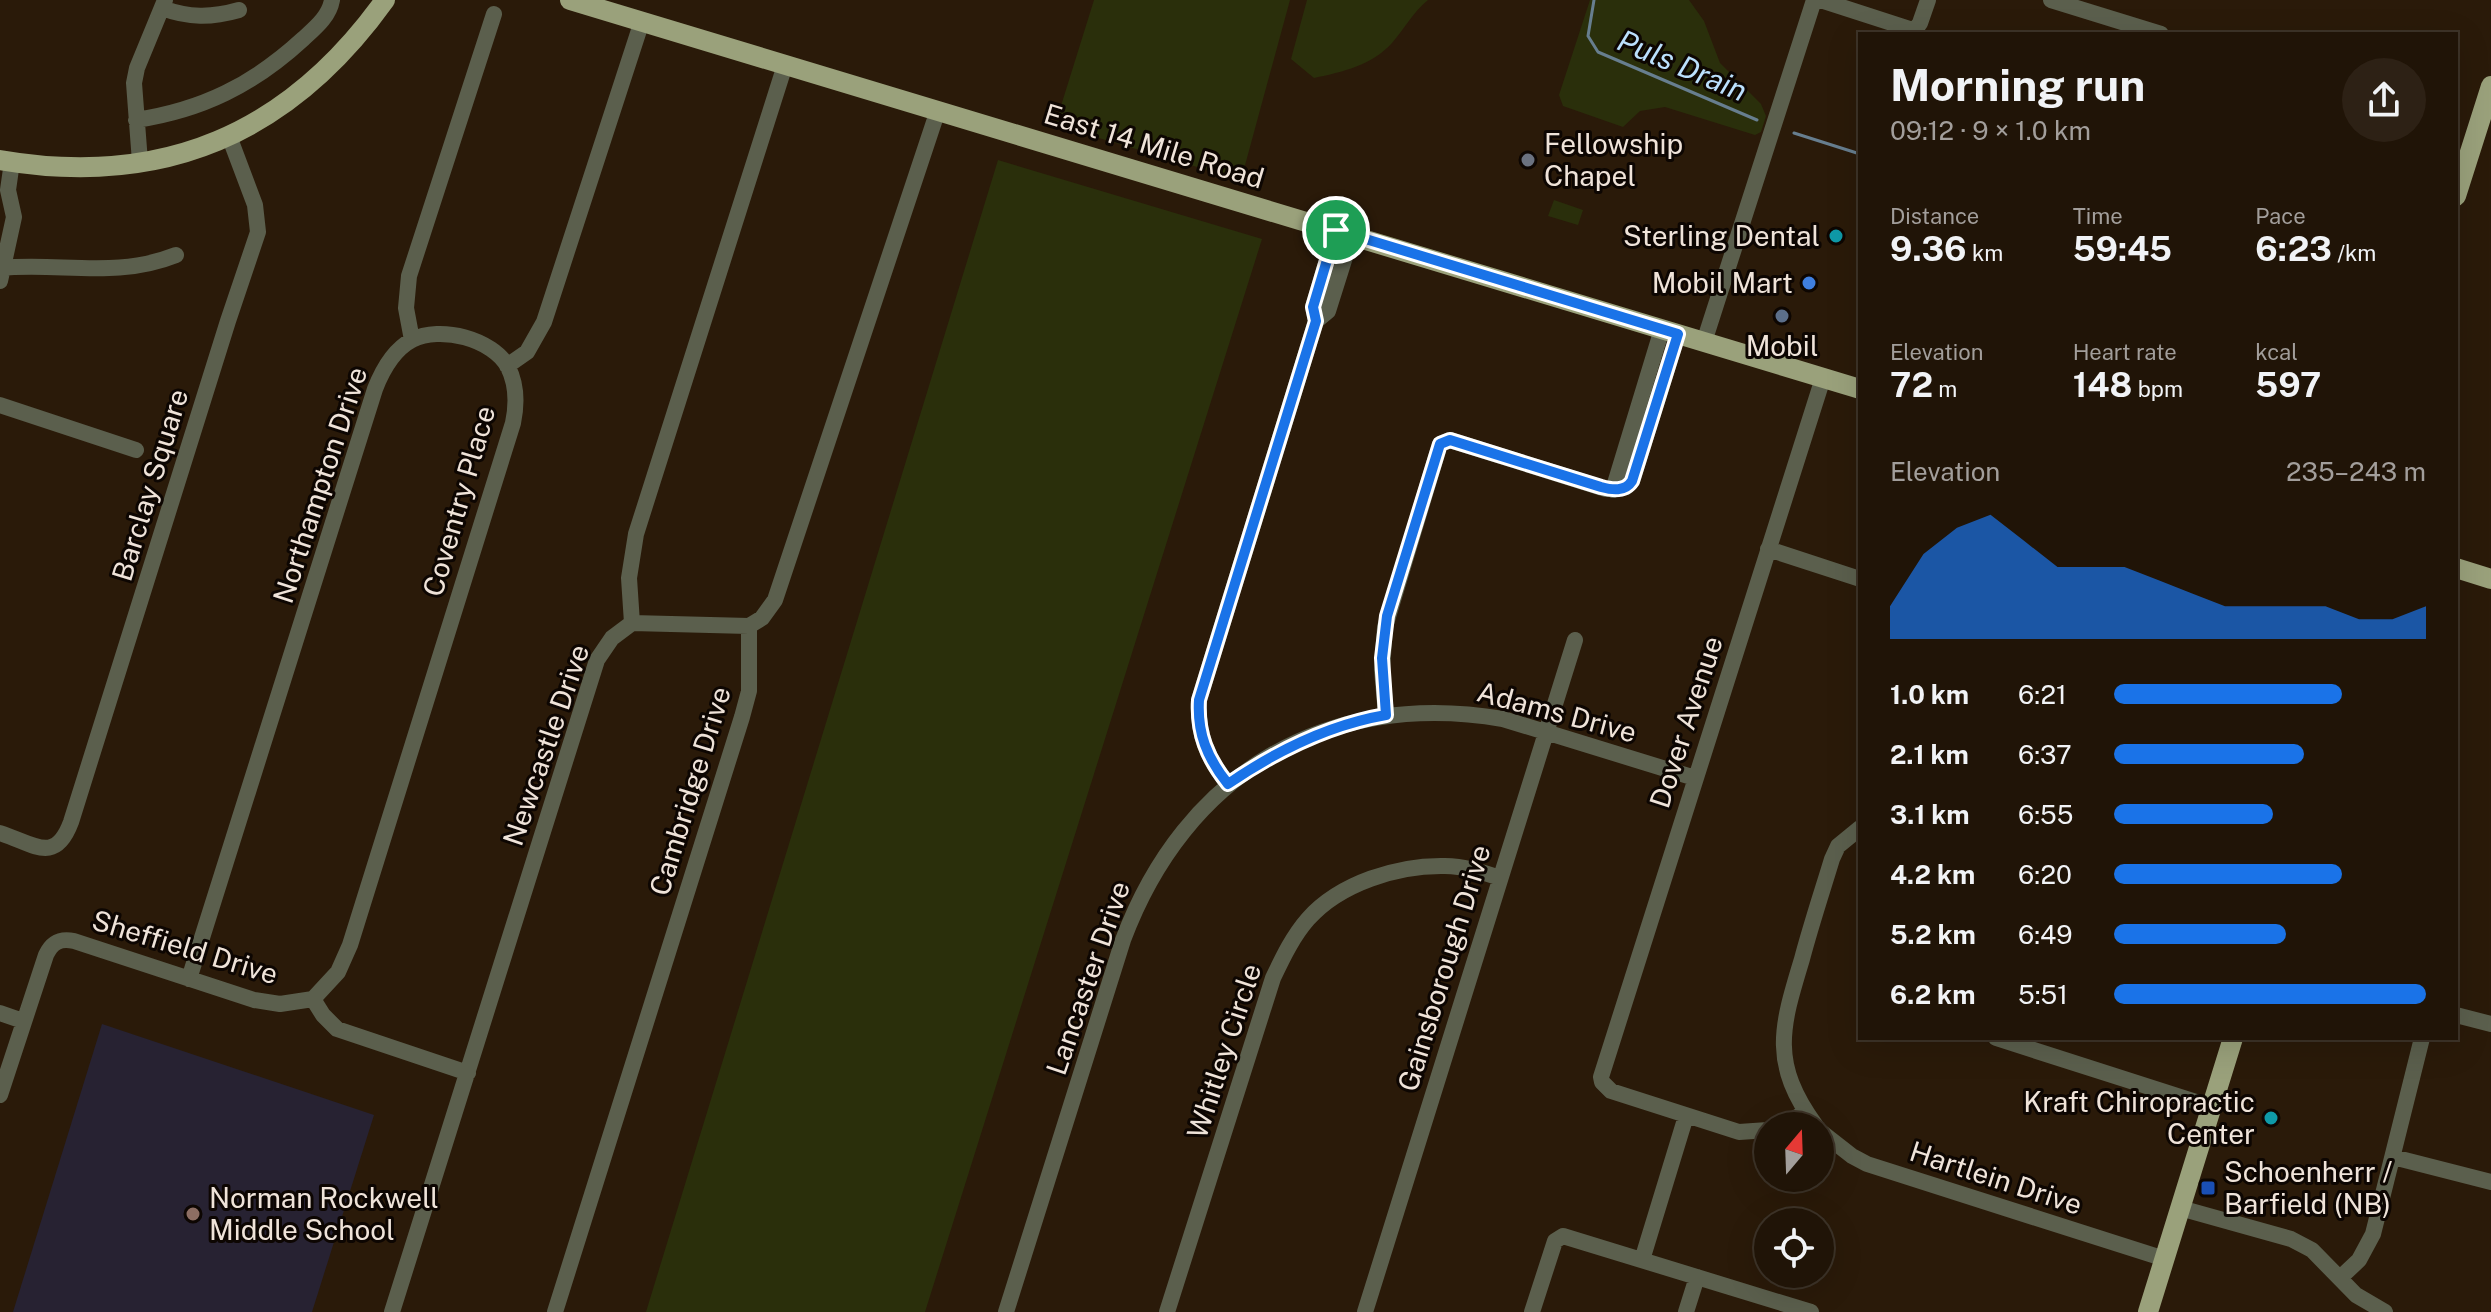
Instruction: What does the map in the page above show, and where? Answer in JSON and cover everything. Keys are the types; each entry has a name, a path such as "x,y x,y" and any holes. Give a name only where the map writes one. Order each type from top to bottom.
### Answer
{"main road":[{"path":"6,161 100,168 185,153 229,136 271,114 317,80 360,34 385,0"},
{"name":"East 14 Mile Road","path":"570,0 1858,388"},
{"path":"2458,188 2491,86"},
{"path":"2458,569 2491,579"},
{"path":"2148,1312 2232,1040"}],"street":[{"path":"136,120 171,115 196,107 249,81 273,65 316,27 331,7 332,0"},
{"path":"1704,342 1814,0"},
{"path":"1820,0 1912,32 1920,23 1928,0"},
{"path":"2051,0 2155,32"},
{"path":"140,162 134,83 163,4 184,15 199,17 239,10"},
{"path":"494,14 409,276 406,308 412,340 431,335 459,337 488,348 507,366 532,346 544,322 642,21"},
{"path":"785,65 636,534 629,578 632,623 749,626 762,618 775,600 938,110"},
{"name":"Barclay Square","path":"0,833 48,849 56,847 67,834 71,822 258,232 255,205 229,136"},
{"path":"6,161 14,217 1,272 111,269 158,262 176,255"},
{"path":"1228,784 1205,749 1198,717 1199,700 1316,321 1313,307 1344,233"},
{"path":"1386,715 1382,658 1387,616 1440,444 1455,441 1613,490 1670,331"},
{"name":"Northampton Drive","path":"189,979 375,389 394,355 412,340"},
{"name":"Coventry Place","path":"313,999 333,980 350,945 513,423 515,392 507,366"},
{"name":"Dover Avenue","path":"1686,1116 1611,1091 1602,1082 1602,1071 1823,378"},
{"path":"0,405 136,450"},
{"path":"1768,549 1858,578"},
{"name":"Newcastle Drive","path":"392,1312 597,660 612,638 632,623"},
{"name":"Cambridge Drive","path":"555,1312 742,717 749,691 749,626"},
{"name":"Gainsborough Drive","path":"1365,1312 1575,640"},
{"name":"Adams Drive","path":"1228,784 1271,755 1300,741 1355,721 1418,712 1472,714 1503,719 1695,778"},
{"name":"Lancaster Drive","path":"1006,1312 1136,905 1154,871 1181,832 1228,784"},
{"path":"1807,1112 1794,1091 1788,1072 1784,1053 1784,1020 1832,859 1838,846 1858,830"},
{"name":"Whitley Circle","path":"1167,1312 1273,978 1299,930 1310,916 1347,890 1391,872 1446,866 1463,867 1500,878"},
{"name":"Sheffield Drive","path":"23,1021 46,955 56,942 74,941 230,994 267,1003 313,999 337,1029 468,1073"},
{"path":"0,1013 23,1021 0,1095"},
{"path":"2458,1016 2491,1024"},
{"path":"2002,1040 2212,1107"},
{"path":"2341,1277 2368,1247 2422,1040"},
{"path":"1642,1260 1686,1116 1739,1132 1754,1131"},
{"name":"Hartlein Drive","path":"1834,1140 1867,1164 2165,1259"},
{"path":"2393,1157 2491,1182"},
{"path":"2180,1208 2291,1239 2312,1250 2356,1295 2385,1312"},
{"path":"1532,1312 1553,1246 1559,1237 1568,1237 1811,1312"},
{"path":"1686,1312 1697,1277"}],"shaded area":[{"name":"Norman Rockwell Middle School","path":"102,1024 374,1115 312,1312 13,1312"}],"green space":[{"path":"1094,0 1290,0 1241,180 1055,125"},
{"path":"1307,0 1428,0 1384,51 1346,70 1314,78 1291,59"},
{"path":"1590,0 1689,0 1704,21 1720,63 1761,104 1766,116 1761,132 1755,135 1665,107 1640,111 1623,127 1563,106 1559,95"},
{"path":"998,160 1262,239 925,1312 646,1312"},
{"path":"1554,200 1583,210 1578,225 1548,216"}],"waterway":[{"name":"Puls Drain","path":"1594,0 1588,36 1598,52 1757,120"},
{"name":"Puls Drain","path":"1794,133 1858,153"}],"place":[{"name":"Fellowship Chapel","path":"1528,160"},
{"name":"Sterling Dental","path":"1836,236"},
{"name":"Mobil Mart","path":"1809,283"},
{"name":"Mobil","path":"1782,316"},
{"name":"Kraft Chiropractic Center","path":"2271,1118"},
{"name":"Schoenherr / Barfield (NB)","path":"2208,1188"},
{"name":"Norman Rockwell Middle School","path":"193,1214"}],"route":[{"path":"1336,230 1678,334 1632,481 1626,487 1613,490 1601,487 1450,440 1440,444 1387,616 1382,658 1386,715 1355,721 1300,741 1271,755 1228,784 1205,749 1198,717 1199,700 1316,321 1313,307 1336,230"}]}
